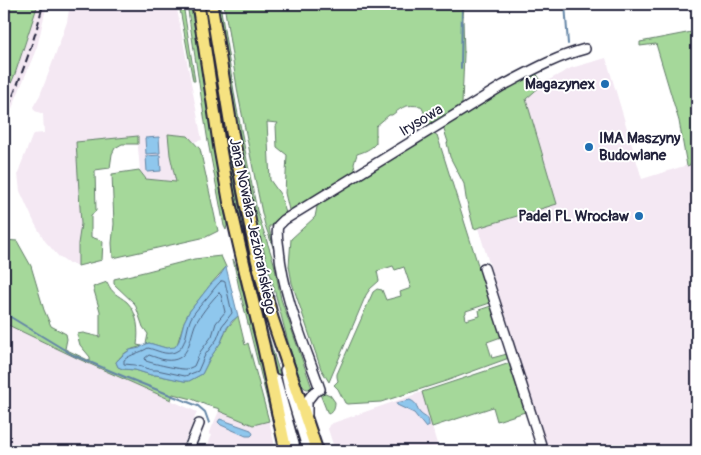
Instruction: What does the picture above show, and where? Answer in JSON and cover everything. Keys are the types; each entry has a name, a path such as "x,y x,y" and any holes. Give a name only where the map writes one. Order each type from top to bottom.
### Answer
{"main road":[{"name":"Jana Nowaka-Jeziorańskiego","path":"198,4 230,205 263,344"},
{"name":"Jana Nowaka-Jeziorańskiego","path":"212,4 232,132 248,217 266,300 283,351"},
{"path":"263,344 286,451"},
{"path":"283,351 317,451"}],"street":[{"name":"Irysowa","path":"314,392 320,389 288,298 280,261 278,226 284,220 502,86 539,66 568,54 585,50"},
{"path":"484,268 543,451"},
{"name":"Jana Nowaka-Jeziorańskiego","path":"263,344 276,380 296,451"},
{"name":"Jana Nowaka-Jeziorańskiego","path":"283,351 289,389 308,451"},
{"path":"292,376 303,390 314,392 307,401 308,423"},
{"path":"188,451 199,424"}],"shaded area":[{"path":"38,4 47,4 37,47 4,128 4,100 15,74"},
{"path":"70,4 176,4 202,140 193,142 188,136 168,135 176,182 146,179 140,171 137,136 76,142 81,224 78,244 78,266 66,262 59,257 45,241 20,191 18,174 33,134 44,133 43,114 35,111 33,107 40,95 67,22"},
{"path":"606,58 642,179 697,162 697,451 548,451 478,228 557,204 525,99 547,81 571,68"},
{"path":"4,323 197,412 181,451 4,451"},
{"path":"422,392 439,451 335,451 328,429 329,425"},
{"path":"219,411 253,425 269,421 276,451 205,451 212,435 209,434"}],"green space":[{"path":"4,4 38,4 15,74 4,100"},
{"path":"179,4 183,4 195,81 193,81"},
{"path":"187,4 190,4 194,23 227,225 226,230 208,142"},
{"path":"216,4 220,4 236,104 257,211 274,263 281,299 312,388 310,389 306,389 302,385 290,349 255,217 232,107"},
{"path":"224,4 386,4 385,8 387,8 390,4 464,4 462,104 430,126 421,122 420,119 424,112 421,106 405,106 389,115 376,126 376,143 367,150 357,154 354,164 356,173 292,211 289,210 285,193 287,155 277,147 276,126 278,123 267,122 270,180 280,194 286,213 275,226 269,226 278,261 262,213 238,94"},
{"path":"697,31 697,162 687,166 679,121 656,44 640,46 640,42"},
{"path":"536,73 543,84 526,99 557,204 474,229 464,184 450,157 443,127"},
{"path":"223,117 241,217 263,316 303,451 299,451 266,337 235,209 220,118"},
{"path":"168,134 188,136 200,149 218,231 206,237 113,258 112,174 139,170 146,179 176,182"},
{"path":"431,134 437,135 490,303 466,311 466,320 480,316 479,310 491,306 501,337 487,342 492,358 507,354 509,358 381,402 347,404 334,385 338,381 337,374 373,292 377,289 382,290 386,300 401,296 400,292 411,288 404,267 395,270 393,266 377,271 379,281 366,295 329,382 321,369 292,283 289,266 291,239 315,217 316,204"},
{"path":"138,136 138,144 122,144 115,148 110,168 95,170 96,211 91,215 91,237 103,241 102,260 78,266 78,244 81,224 76,142"},
{"path":"4,240 17,241 31,266 44,310 51,326 66,334 65,349 90,361 90,357 80,345 77,334 83,333 100,337 100,311 93,287 107,282 113,292 131,306 138,328 137,345 142,346 128,351 116,362 118,367 123,369 189,381 202,374 228,327 238,316 245,345 248,343 269,421 253,425 219,411 220,409 192,399 173,394 171,400 4,323"},
{"path":"221,256 226,267 189,312 177,345 169,349 149,343 146,344 148,334 143,327 135,304 114,284 114,279 194,259"},
{"path":"233,259 243,292 282,451 280,451"},
{"path":"510,363 513,365 528,411 497,421 493,407 432,427 422,392"},
{"path":"320,394 330,395 335,402 335,406 328,414"}],"water":[{"path":"159,137 160,153 146,154 145,138"},
{"path":"160,155 161,171 147,172 146,156"},
{"path":"226,267 238,316 226,329 221,342 202,374 189,381 184,381 118,367 116,362 123,355 130,350 140,348 149,343 166,348 175,347 189,312"},
{"path":"410,400 416,404 420,413 428,419 429,426 426,428 414,413 396,403"},
{"path":"220,419 251,430 253,434 246,436 221,425 218,422"}],"waterway":[{"path":"461,68 462,4"},
{"path":"565,4 568,44"},
{"path":"4,313 73,355 198,406 205,412 209,423"}],"railway":[{"path":"4,118 31,48 43,4"}],"place":[{"name":"Magazynex","path":"605,84"},
{"name":"IMA Maszyny Budowlane","path":"589,147"},
{"name":"Padel PL Wrocław","path":"639,216"}]}
